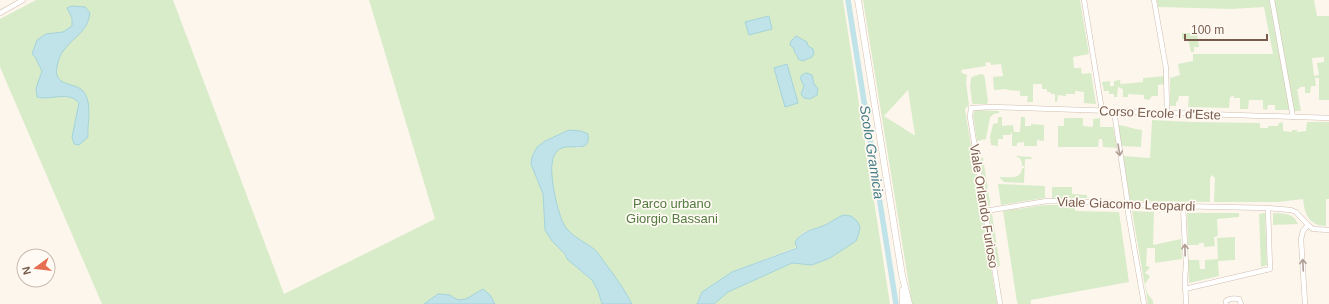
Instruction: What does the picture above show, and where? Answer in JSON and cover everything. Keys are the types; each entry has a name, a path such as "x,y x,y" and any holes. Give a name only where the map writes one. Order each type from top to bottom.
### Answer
{"main road":[{"path":"858,0 902,275 909,304"},
{"path":"902,275 903,304"}],"street":[{"path":"0,13 23,0"},
{"path":"1084,0 1102,111"},
{"path":"1154,0 1167,72 1167,113"},
{"path":"1272,0 1293,117"},
{"name":"Corso Ercole I d'Este","path":"971,108 992,107 1329,118"},
{"name":"Viale Orlando Furioso","path":"971,108 970,117 1000,304"},
{"path":"1114,111 1128,212 1144,304"},
{"name":"Viale Giacomo Leopardi","path":"985,211 1047,201 1124,203 1128,205 1268,208 1294,211 1308,225"},
{"path":"1183,206 1186,304"},
{"path":"1185,289 1270,269 1268,208"},
{"path":"1305,304 1303,232 1308,225 1317,230 1329,230"},
{"path":"1226,304 1228,300 1234,298 1239,299 1240,304"}],"green space":[{"name":"Parco urbano Giorgio Bassani","path":"36,0 173,0 284,294 435,219 369,0 843,0 890,304 714,304 728,292 792,263 813,265 830,258 843,215 823,226 804,232 799,236 797,247 732,272 702,292 697,304 632,304 620,284 597,253 568,231 558,209 553,184 552,161 556,152 564,146 580,148 570,130 545,141 537,147 535,175 543,194 545,230 565,254 567,259 592,280 598,291 602,304 102,304 0,67 0,19"},
{"path":"863,0 1080,0 1089,54 1073,57 1074,68 1081,68 1082,74 1091,73 1096,104 1084,103 1084,92 1075,91 1075,94 1066,94 1066,96 1058,95 1057,102 1055,102 1055,94 1047,92 1047,89 1042,89 1042,84 1033,84 1033,102 1027,102 1028,96 1020,96 1020,91 1007,89 994,90 993,77 1003,76 1001,64 991,65 990,62 985,63 986,66 961,70 962,73 967,75 966,83 969,105 965,109 997,304 912,304","holes":["908,90 915,135 884,116"]},
{"path":"1157,0 1269,0 1290,110 1275,110 1275,105 1268,105 1267,110 1263,109 1263,100 1249,100 1248,109 1240,109 1240,98 1234,98 1234,96 1230,97 1229,108 1188,107 1189,96 1179,96 1176,106 1170,106 1170,78 1180,75 1178,64 1193,61 1193,54 1273,54 1264,7 1231,9 1158,7"},
{"path":"1274,0 1314,0 1317,16 1329,16 1329,100 1319,100 1319,78 1315,78 1316,86 1311,86 1310,93 1305,93 1305,87 1300,87 1297,89 1301,111 1294,111","holes":["1324,57 1324,62 1317,63 1319,75 1314,76 1312,58"]},
{"path":"1182,33 1197,33 1199,47 1194,47 1194,52 1191,52 1188,39 1182,39"},
{"path":"981,74 984,75 988,101 987,104 973,104 970,86 971,78"},
{"path":"1165,76 1165,84 1158,85 1158,96 1152,96 1149,100 1144,99 1144,95 1128,94 1128,97 1123,97 1123,89 1118,87 1117,97 1114,97 1114,94 1109,94 1109,91 1104,91 1102,82 1110,81 1110,86 1114,86 1114,81 1120,80 1121,86 1121,84 1143,82 1143,78"},
{"path":"976,110 999,111 999,113 990,117 986,139 977,141 973,114"},
{"path":"998,117 1002,117 1002,126 1013,125 1014,132 1020,132 1021,117 1025,117 1025,126 1031,126 1031,124 1044,125 1044,141 1037,140 1037,146 1024,146 1024,142 1017,143 1017,146 1012,146 1012,132 1010,135 1003,135 1003,139 998,139 998,146 991,145 990,137 993,124 998,123"},
{"path":"1064,118 1083,118 1083,126 1093,127 1093,119 1100,118 1100,127 1113,127 1117,148 1103,147 1102,139 1099,139 1098,147 1058,147 1058,126 1064,126"},
{"path":"1152,120 1260,123 1260,128 1278,126 1279,123 1283,122 1283,131 1292,132 1292,130 1297,130 1297,132 1306,131 1307,122 1329,122 1329,199 1326,199 1326,226 1315,223 1308,218 1303,199 1279,202 1214,202 1215,178 1212,175 1210,178 1210,202 1130,201 1123,156 1150,158"},
{"path":"1118,125 1142,130 1141,147 1121,146"},
{"path":"1015,156 1031,157 1032,159 1025,159 1024,183 1004,182 1000,178 1014,177 1020,174 1024,166 1022,166 1020,159"},
{"path":"981,157 983,158 990,202 989,206 987,205 980,159"},
{"path":"998,184 1045,186 1045,198 1001,205"},
{"path":"1052,187 1072,187 1072,194 1087,195 1087,198 1052,198"},
{"path":"1045,205 1075,205 1075,211 1119,212 1129,282 1031,300 1031,304 1018,304 1003,211"},
{"path":"1132,211 1154,212 1153,245 1181,239 1182,259 1155,263 1155,248 1147,248 1146,266 1150,267 1145,273 1150,276 1145,284 1147,293 1153,301 1153,304 1148,304"},
{"path":"1187,213 1239,213 1239,217 1217,219 1218,236 1214,237 1215,246 1204,247 1204,243 1199,243 1199,245 1188,245"},
{"path":"1265,213 1267,265 1261,267 1259,214"},
{"path":"1273,213 1291,216 1298,224 1273,225"},
{"path":"989,214 992,214 1000,266 997,267"},
{"path":"1235,237 1235,260 1218,261 1219,276 1189,283 1188,260 1199,260 1200,269 1205,269 1205,260 1218,259 1217,238"}],"water":[{"path":"72,6 85,7 90,13 83,30 61,54 58,62 57,73 58,78 61,81 75,86 83,91 88,101 88,137 79,145 74,144 72,137 79,103 75,99 65,96 37,97 36,88 42,71 32,54 37,40 46,34 63,32 72,26 72,18 67,8"},
{"path":"769,16 772,29 749,35 745,22"},
{"path":"796,36 807,42 808,46 813,49 814,53 812,57 803,61 798,59 794,49 790,45 791,41"},
{"path":"787,64 798,103 785,107 774,68"},
{"path":"807,73 812,75 814,84 818,89 817,95 810,99 804,98 801,94 804,86 801,76"},
{"path":"569,130 581,131 588,134 588,142 585,146 566,147 560,149 555,154 552,164 552,178 555,198 561,216 567,229 593,248 598,254 626,293 632,304 602,304 598,291 592,280 567,259 565,254 552,241 545,230 543,194 531,164 532,157 537,147 545,141"},
{"path":"843,215 851,216 857,221 860,227 859,233 856,241 830,258 812,265 792,263 728,292 714,304 697,304 702,292 732,272 797,248 795,242 801,235 826,225"},
{"path":"483,289 490,295 495,304 424,304 438,294 450,295 459,300 466,299"}],"waterway":[{"name":"Scolo Gramicia","path":"848,0 896,304"}]}
